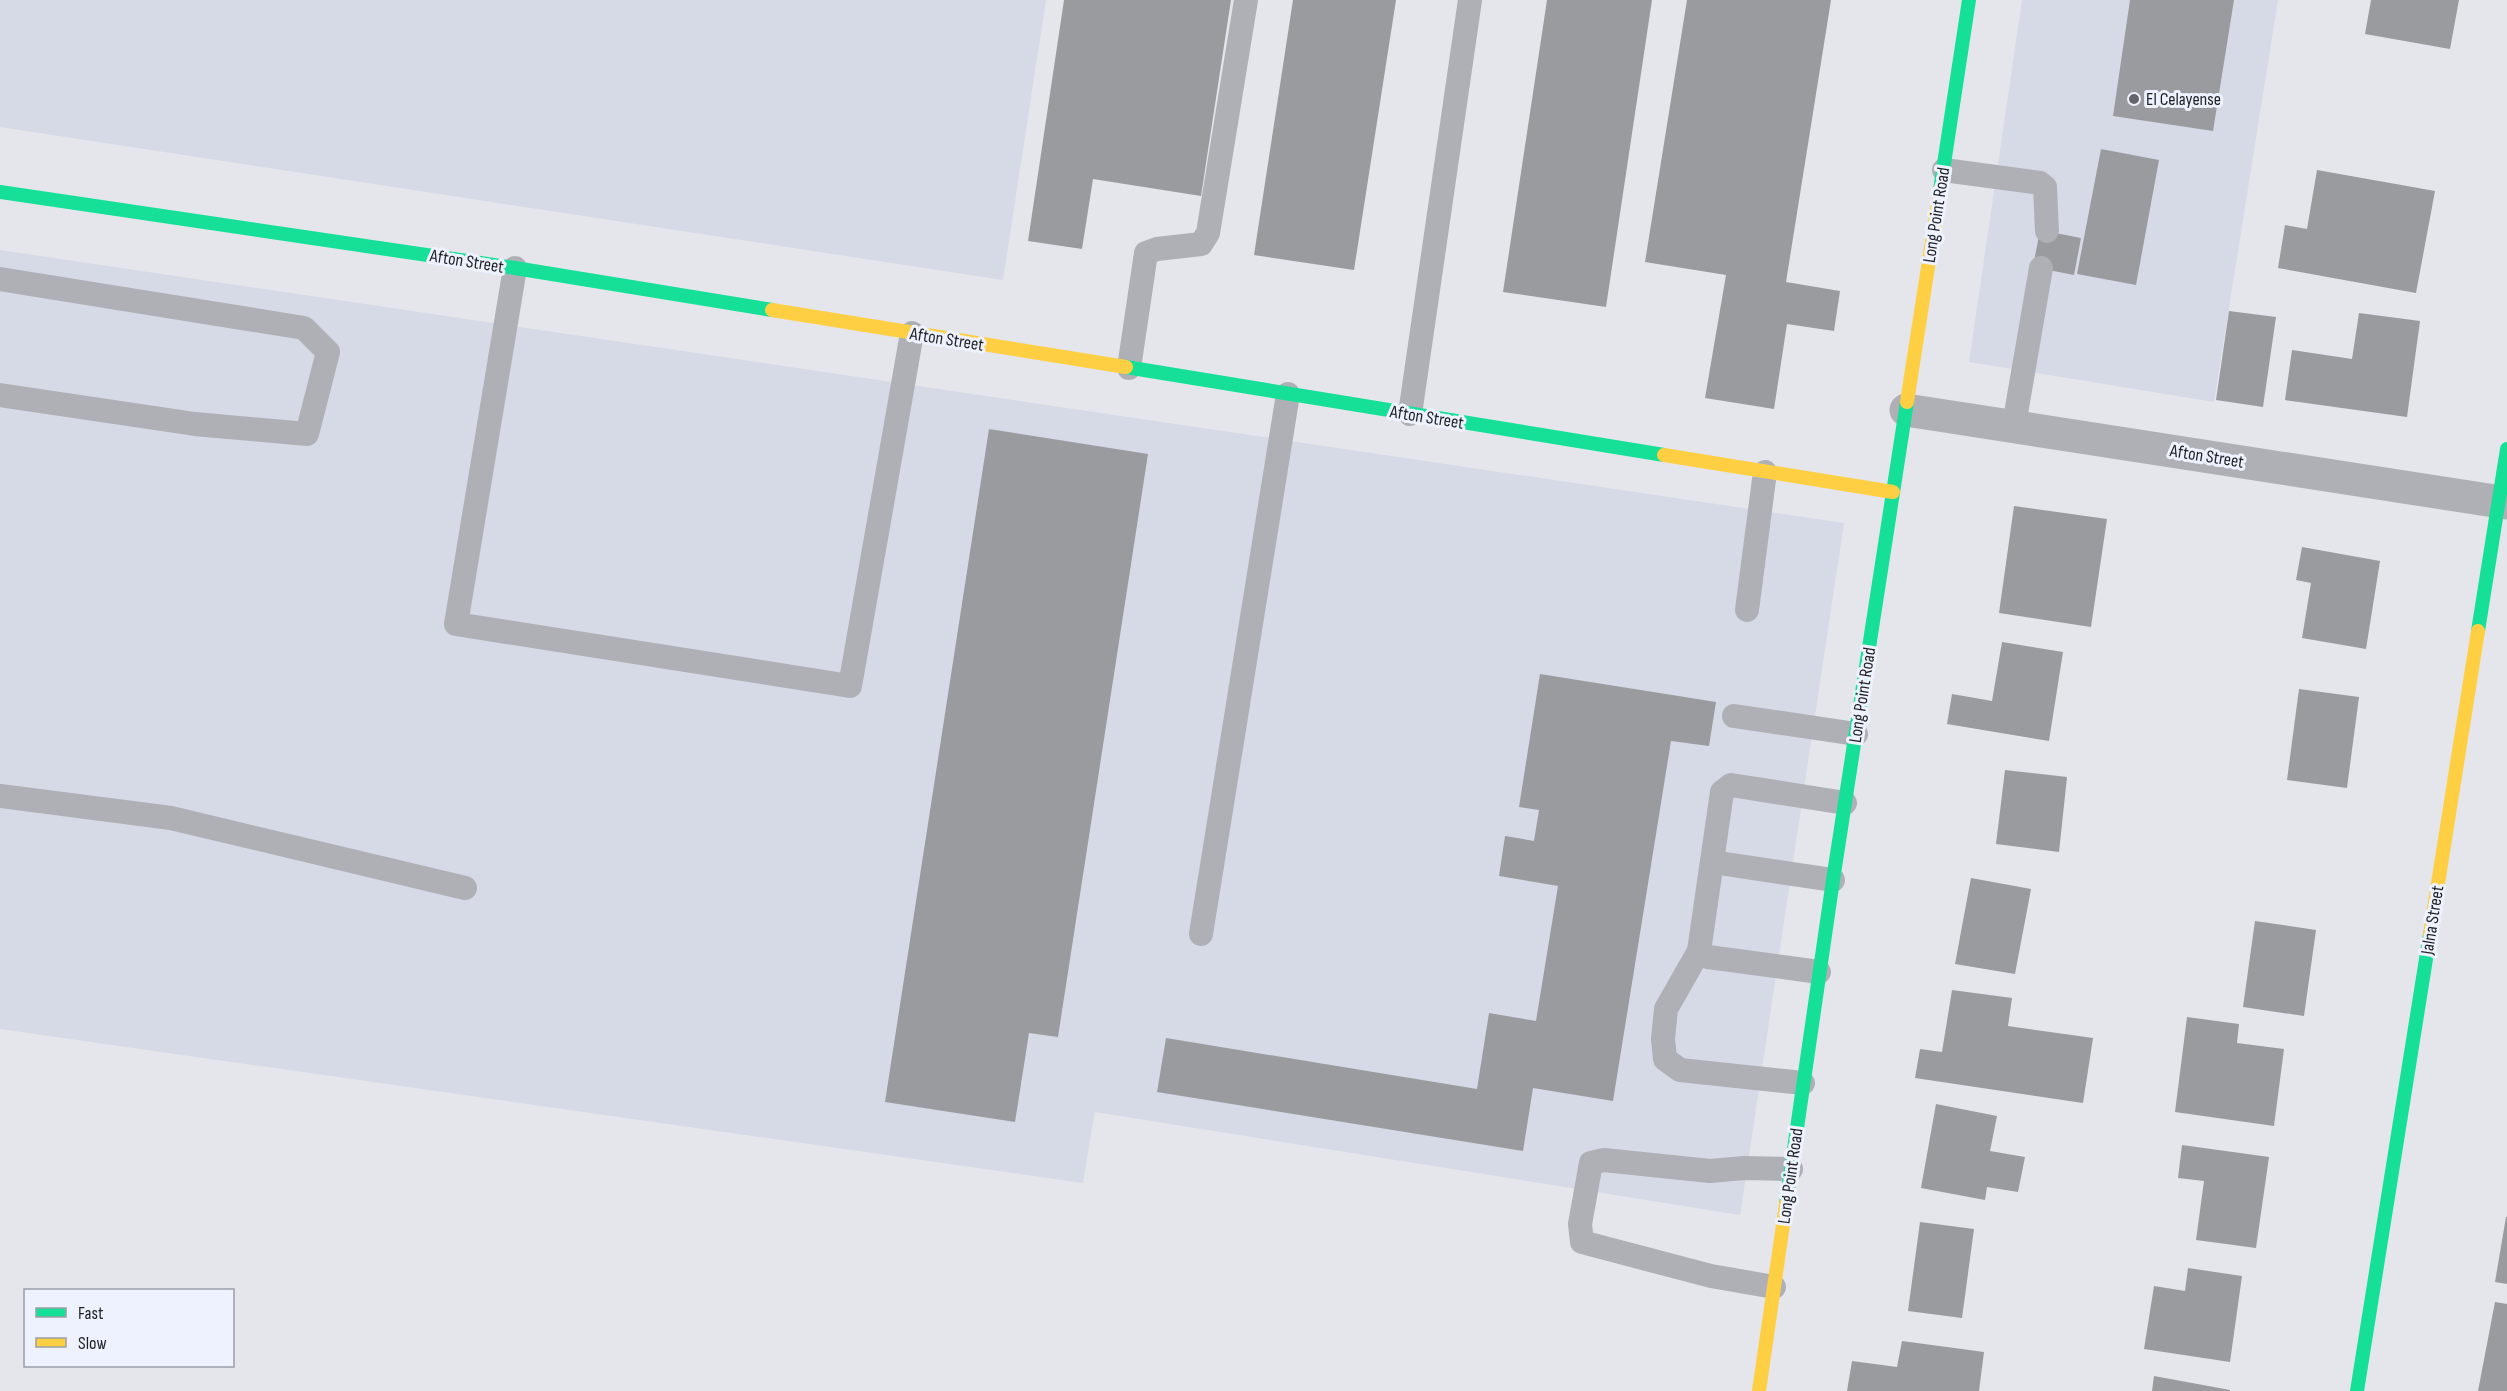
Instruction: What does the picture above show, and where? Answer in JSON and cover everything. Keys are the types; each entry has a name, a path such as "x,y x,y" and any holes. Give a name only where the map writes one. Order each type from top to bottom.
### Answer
{"street":[{"name":"Long Point Road","path":"1759,1391 1819,972 1969,0"},
{"name":"Afton Street","path":"0,192 515,268 1893,492"},
{"name":"Afton Street","path":"1906,410 2503,502"},
{"name":"Jalna Street","path":"2357,1391 2503,502 2507,449"}],"lane":[{"path":"1129,368 1146,253 1157,249 1201,244 1208,233 1246,0"},
{"path":"1410,414 1470,0"},
{"path":"1944,170 2040,183 2045,187 2047,231"},
{"path":"515,268 456,624 850,686 912,333"},
{"path":"2014,425 2040,268"},
{"path":"0,279 304,328 328,352 307,434 195,424 0,395"},
{"path":"1201,934 1288,394"},
{"path":"1747,610 1765,472"},
{"path":"1734,716 1856,734"},
{"path":"1803,1083 1680,1070 1665,1059 1663,1040 1666,1009 1699,951 1722,792 1731,785 1845,803"},
{"path":"0,796 171,818 465,888"},
{"path":"1712,862 1833,880"},
{"path":"1699,951 1708,957 1819,972"},
{"path":"1774,1287 1711,1276 1582,1242 1580,1224 1591,1163 1604,1160 1710,1171 1744,1168 1791,1169"}],"shaded area":[{"path":"0,0 1046,0 1003,280 0,127"},
{"path":"2022,0 2278,0 2214,402 1969,362"},
{"path":"0,250 1844,523 1740,1215 1095,1112 1083,1183 0,1029"}],"building":[{"path":"1064,0 1231,0 1201,196 1093,179 1082,249 1028,241"},
{"path":"1293,0 1396,0 1354,270 1254,255"},
{"path":"1547,0 1652,0 1606,307 1503,292"},
{"path":"1687,0 1831,0 1786,282 1840,291 1834,331 1787,324 1774,409 1705,398 1726,275 1645,262"},
{"path":"2130,0 2234,0 2213,131 2113,116"},
{"path":"2371,0 2459,0 2450,49 2365,34"},
{"path":"2101,149 2159,160 2136,285 2077,274"},
{"path":"2317,170 2435,191 2416,293 2278,268 2285,225 2307,229"},
{"path":"2040,230 2081,238 2074,275 2033,267"},
{"path":"2229,311 2276,317 2263,407 2216,400"},
{"path":"2359,313 2420,321 2407,417 2285,400 2292,350 2352,359"},
{"path":"989,429 1148,454 1058,1037 1029,1033 1015,1122 885,1102"},
{"path":"2014,506 2107,519 2091,627 1999,613"},
{"path":"2302,547 2380,561 2366,649 2302,638 2311,583 2296,580"},
{"path":"2002,642 2063,652 2049,741 1947,724 1952,694 1992,701"},
{"path":"1540,674 1716,702 1709,746 1671,741 1613,1101 1533,1088 1523,1151 1157,1092 1166,1038 1477,1089 1489,1013 1536,1021 1558,886 1499,876 1505,836 1534,841 1539,810 1519,807"},
{"path":"2299,689 2359,697 2347,788 2287,780"},
{"path":"2005,770 2067,777 2059,852 1996,844"},
{"path":"1971,878 2031,889 2015,974 1955,964"},
{"path":"2255,921 2316,930 2304,1016 2243,1007"},
{"path":"1952,990 2012,998 2008,1026 2093,1038 2083,1103 1915,1078 1920,1049 1942,1052"},
{"path":"2187,1017 2239,1024 2237,1043 2284,1049 2274,1126 2175,1112"},
{"path":"1936,1104 1997,1116 1990,1151 2025,1157 2018,1192 1987,1187 1985,1200 1921,1188"},
{"path":"2182,1145 2269,1157 2256,1248 2196,1240 2204,1181 2178,1178"},
{"path":"2507,1217 2507,1284 2495,1282"},
{"path":"1920,1222 1974,1229 1962,1318 1908,1311"},
{"path":"2188,1268 2242,1276 2230,1362 2144,1349 2154,1286 2185,1291"},
{"path":"2495,1302 2507,1304 2507,1391 2478,1391"},
{"path":"1902,1341 1984,1352 1979,1391 1847,1391 1852,1361 1897,1367"},
{"path":"2154,1376 2230,1390 2230,1391 2152,1391"}],"traffic: fast":[{"path":"1940,190 1969,0"},
{"path":"0,192 515,268 772,310"},
{"path":"1126,367 1664,455"},
{"path":"1786,1204 1833,880 1907,402"},
{"path":"2478,631 2507,449"},
{"path":"2357,1391 2430,934"}],"traffic: slow":[{"path":"1907,402 1940,190"},
{"path":"772,310 1126,367"},
{"path":"1664,455 1893,492"},
{"path":"2430,934 2478,631"},
{"path":"1759,1391 1786,1204"}],"place":[{"name":"El Celayense","path":"2134,99"}]}
